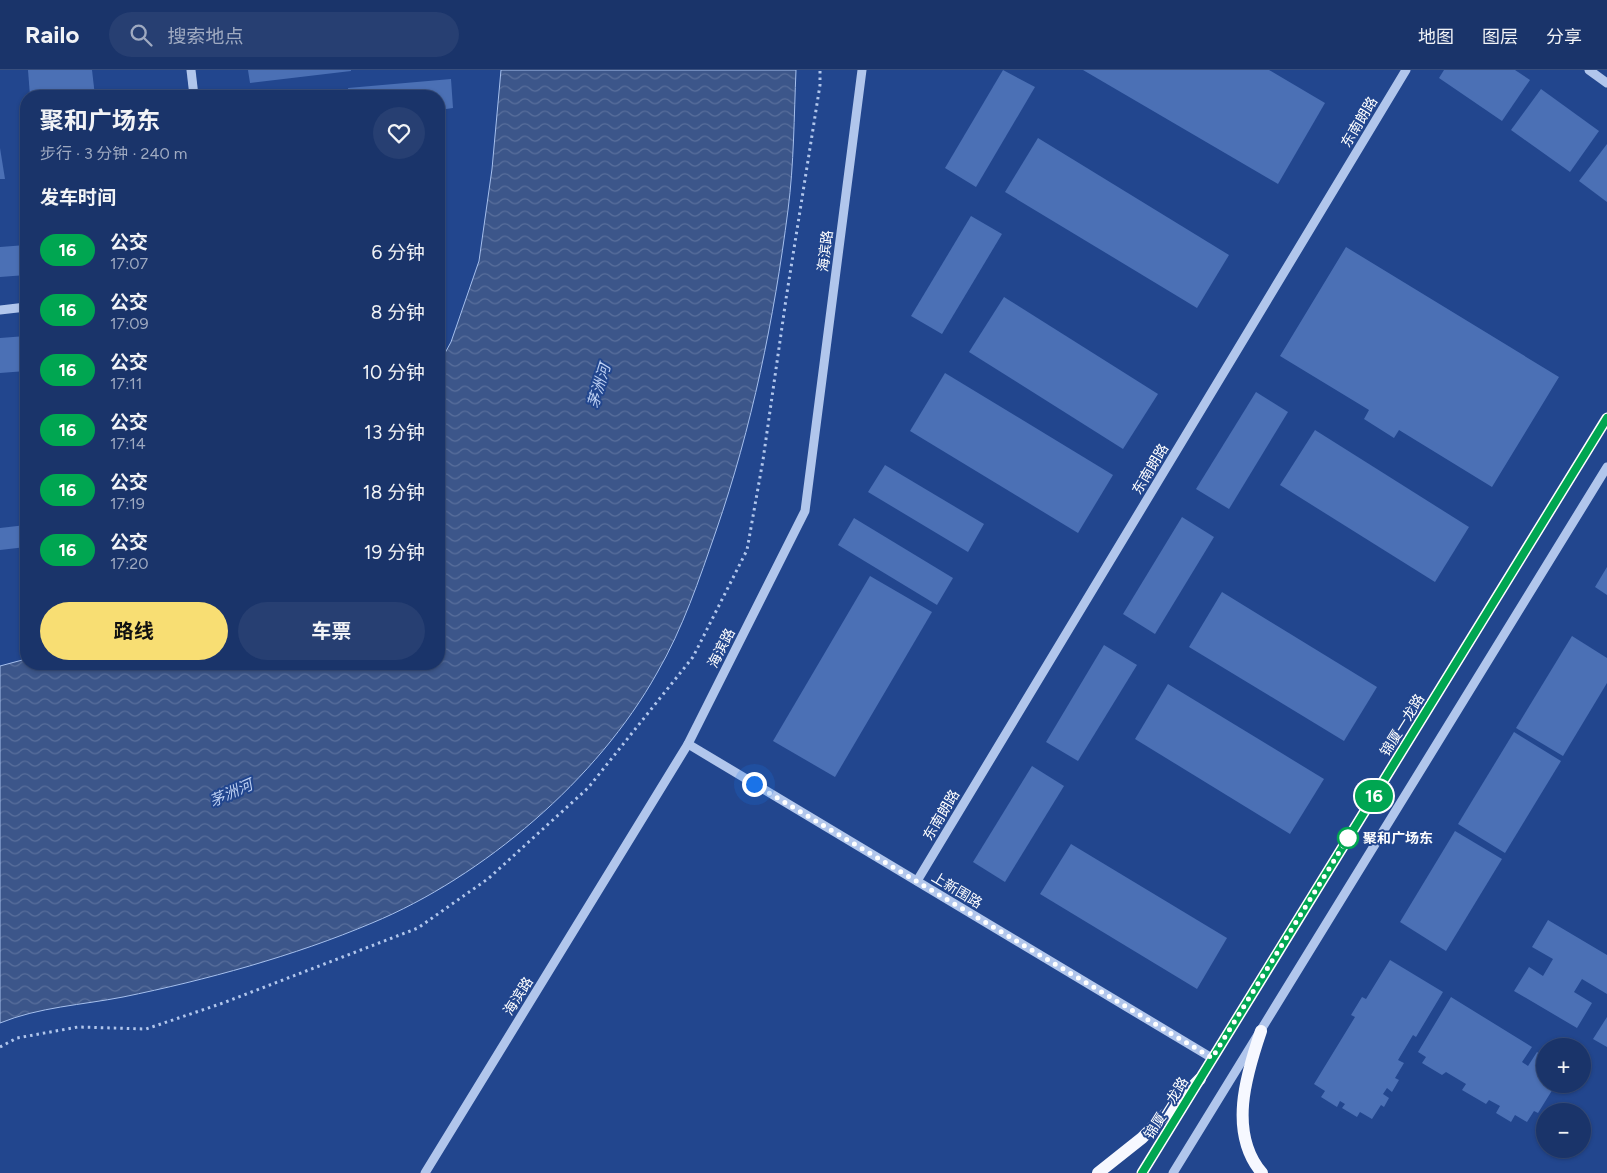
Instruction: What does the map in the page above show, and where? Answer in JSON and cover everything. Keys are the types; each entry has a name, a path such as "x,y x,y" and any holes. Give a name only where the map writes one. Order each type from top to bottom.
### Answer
{"main road":[{"path":"1261,1031 1245,1087 1243,1119 1246,1141 1255,1164 1262,1173"},
{"path":"1098,1173 1142,1138 1200,1079"}],"street":[{"path":"191,70 193,90"},
{"name":"海滨路","path":"425,1173 688,744 805,512 862,70"},
{"name":"东南朗路","path":"917,881 1406,70"},
{"path":"1588,70 1607,83"},
{"path":"0,310 20,308"},
{"name":"锦厦一龙路","path":"1142,1173 1607,418"},
{"path":"1173,1173 1607,466"},
{"name":"上新围路","path":"688,744 1212,1058"}],"path":[{"path":"0,1047 17,1038 78,1026 146,1029 223,1003 418,928 488,878 588,788 693,657 747,550 763,460 820,85 820,70"}],"water":[{"name":"茅洲河","path":"501,70 796,70 793,158 788,210 769,332 751,412 729,492 703,568 675,639 657,673 632,712 603,750 570,787 495,852 455,879 414,903 342,935 218,975 123,997 30,1013 0,1023 0,666 20,661 20,670 445,670 445,353 451,342 479,261 492,169"}],"building":[{"path":"28,70 92,70 94,90 30,90"},
{"path":"248,70 351,70 351,71 250,83"},
{"path":"1003,70 1035,87 976,187 945,168"},
{"path":"1083,70 1269,70 1325,103 1278,184"},
{"path":"1444,70 1515,70 1530,80 1502,121 1439,78"},
{"path":"451,79 453,108 445,109 445,90 348,90 348,88"},
{"path":"1541,89 1599,131 1570,172 1511,130"},
{"path":"1038,138 1229,255 1197,308 1005,192"},
{"path":"1607,144 1607,202 1579,181"},
{"path":"0,148 5,179 0,179"},
{"path":"971,216 1002,234 942,334 911,316"},
{"path":"20,245 20,275 0,277 0,247"},
{"path":"1346,247 1559,377 1492,487 1399,430 1394,438 1364,419 1369,410 1280,356"},
{"path":"1004,297 1158,394 1123,449 969,352"},
{"path":"20,336 20,371 0,373 0,338"},
{"path":"945,373 1113,475 1078,533 910,431"},
{"path":"1256,392 1288,412 1229,509 1196,489"},
{"path":"1315,430 1469,527 1435,582 1280,485"},
{"path":"885,465 984,524 968,552 868,492"},
{"path":"1182,517 1214,537 1155,634 1123,614"},
{"path":"854,518 953,578 937,605 838,545"},
{"path":"20,526 20,548 0,550 0,528"},
{"path":"1607,567 1607,595 1595,587"},
{"path":"870,576 932,612 835,777 773,741"},
{"path":"1222,592 1377,687 1344,741 1189,647"},
{"path":"1572,636 1607,658 1607,683 1563,756 1516,728"},
{"path":"1104,645 1137,665 1078,761 1046,742"},
{"path":"1168,684 1324,779 1290,834 1135,739"},
{"path":"1514,732 1561,761 1505,853 1458,824"},
{"path":"1032,766 1064,786 1005,882 973,862"},
{"path":"1455,831 1502,859 1446,951 1400,922"},
{"path":"1071,844 1227,938 1197,989 1040,894"},
{"path":"1548,920 1607,955 1607,994 1582,979 1574,992 1592,1003 1577,1028 1514,991 1529,967 1543,976 1553,959 1532,947"},
{"path":"1390,960 1443,992 1416,1037 1413,1035 1398,1060 1404,1063 1395,1078 1399,1080 1392,1092 1387,1088 1383,1094 1389,1098 1384,1107 1381,1105 1372,1119 1360,1112 1357,1117 1342,1108 1345,1104 1340,1101 1337,1107 1321,1097 1325,1091 1314,1084 1355,1017 1351,1015 1362,997 1366,999"},
{"path":"1451,997 1532,1047 1522,1062 1528,1066 1536,1054 1536,1093 1550,1093 1544,1103 1536,1103 1536,1112 1534,1111 1527,1122 1515,1115 1511,1122 1496,1113 1500,1106 1489,1100 1486,1104 1462,1090 1466,1084 1446,1072 1442,1075 1422,1063 1426,1057 1418,1052"},
{"path":"1607,1017 1607,1047 1593,1039"}],"bus line":[{"name":"16","path":"1142,1173 1607,418"}],"place":[{"name":"聚和广场东","path":"1348,838"}],"route":[{"path":"754,784 1212,1058 1348,838"}]}
